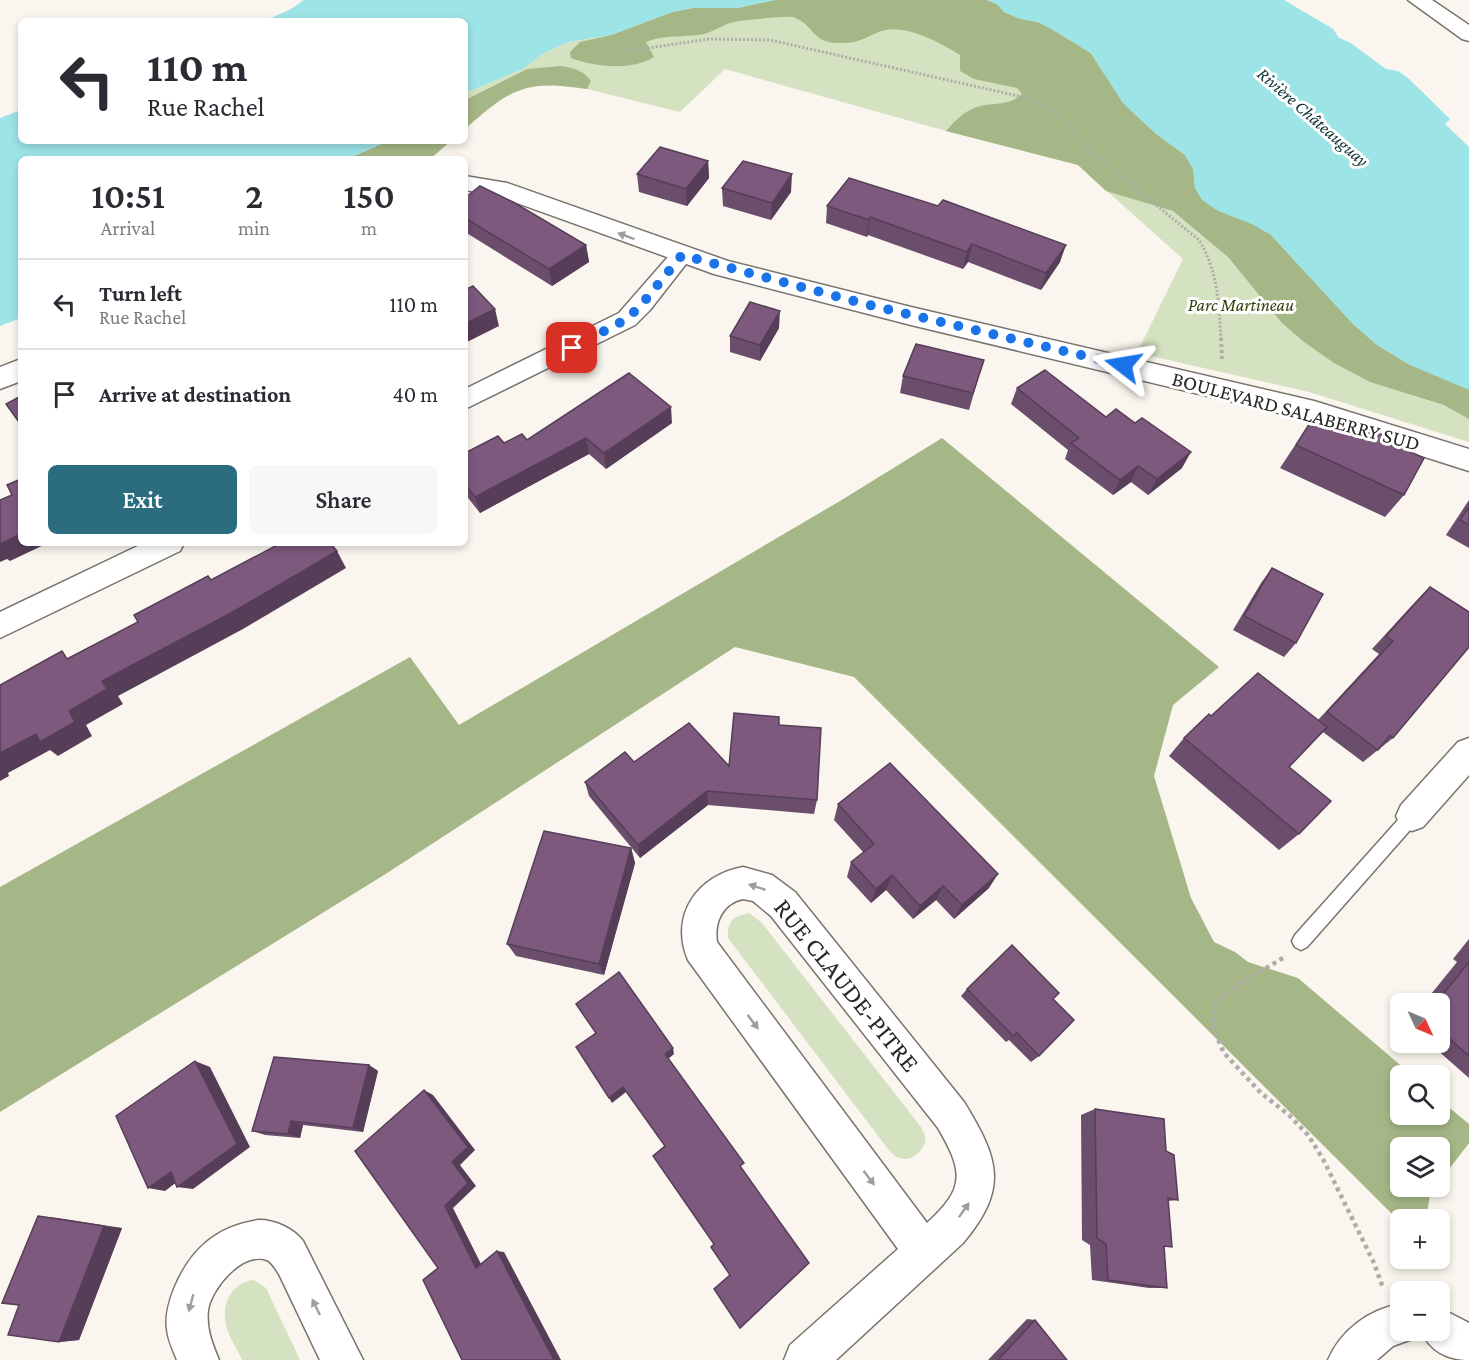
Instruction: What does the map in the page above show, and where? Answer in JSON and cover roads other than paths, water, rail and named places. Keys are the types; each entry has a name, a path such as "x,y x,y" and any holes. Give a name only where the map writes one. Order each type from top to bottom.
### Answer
{"street":[{"path":"1418,0 1469,35"},
{"name":"BOULEVARD SALABERRY SUD","path":"468,183 499,188 682,255 876,307 1314,411 1469,460"},
{"path":"468,399 627,319 682,255"},
{"path":"0,379 18,370"},
{"path":"0,626 164,546"},
{"path":"1412,816 1469,752"},
{"name":"RUE CLAUDE-PITRE","path":"805,1360 924,1252 966,1209 973,1194 976,1177 974,1160 951,1115 783,904 771,892 756,885 742,883 717,893 708,902 701,916 696,933 700,948 924,1252"},
{"path":"198,1360 187,1325 189,1305 197,1283 209,1264 222,1253 244,1243 269,1240 283,1247 293,1260 342,1360"},
{"path":"1349,1360 1377,1334 1390,1326"},
{"path":"1450,1335 1469,1347"}],"lane":[{"path":"1301,940 1412,816"}],"water":[{"path":"304,0 775,0 737,8 693,8 672,12 611,35 569,42 544,53 523,69 468,92 468,18 272,18"},
{"name":"Rivière Châteauguay","path":"987,0 1284,0 1333,29 1339,38 1349,42 1386,69 1398,71 1408,78 1450,119 1445,124 1469,147 1469,390 1410,365 1377,345 1353,324 1271,235 1252,224 1218,211 1202,200 1195,188 1193,169 1185,155 1155,133 1123,103 1091,53 1050,28 1004,12 997,4"},
{"path":"18,111 18,144 381,144 354,156 18,156 18,319 0,326 0,118"}],"park label":[{"name":"Parc Martineau","path":"1241,305"}]}
